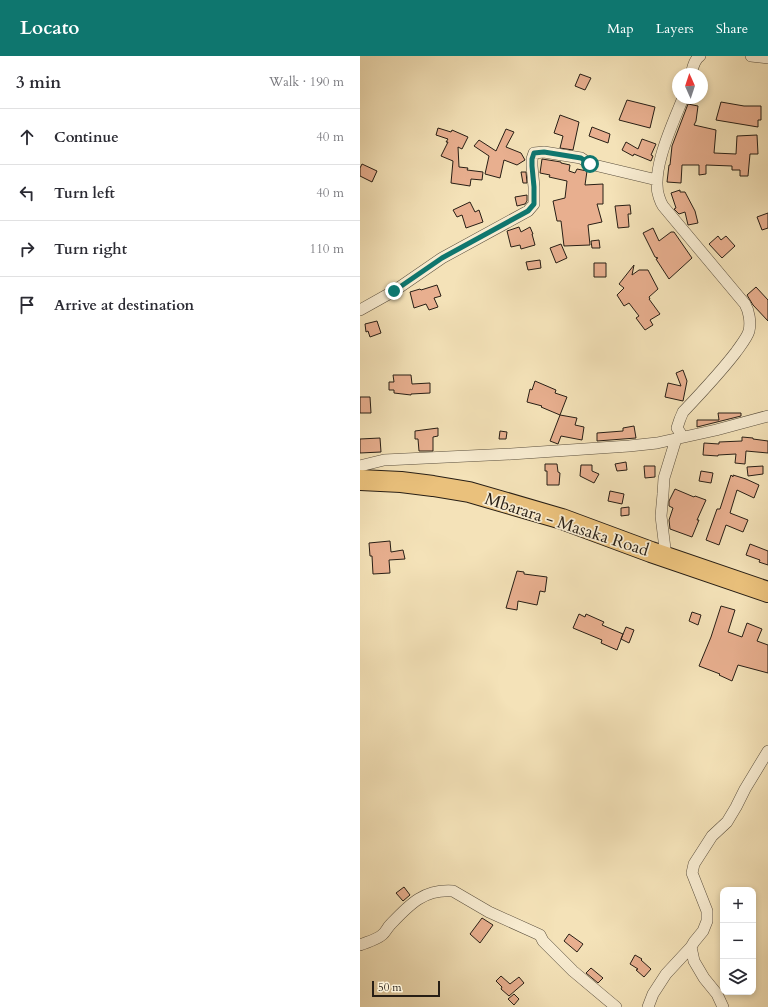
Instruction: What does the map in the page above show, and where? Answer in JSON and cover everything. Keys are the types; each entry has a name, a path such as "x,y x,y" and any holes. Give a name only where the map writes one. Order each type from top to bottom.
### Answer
{"highway":[{"name":"Mbarara - Masaka Road","path":"360,480 417,484 469,492 562,519 768,592"}],"street":[{"path":"693,68 697,58 700,56"},
{"path":"751,56 768,58"},
{"path":"666,557 661,516 664,478 680,438 677,428 680,419 683,412 725,366 747,335 749,326 747,308 745,304 663,206 658,196 658,170 668,134 680,104"},
{"path":"360,310 394,291 442,258 528,211 534,204 532,159 534,153 544,152 581,158 590,164 657,180"},
{"path":"360,466 384,460 511,454 657,443 716,430 768,416"},
{"path":"648,1007 653,994 666,974 692,947 703,931 707,921 708,910 692,873 694,864 712,836 726,822 736,807 768,751"},
{"path":"360,945 382,935 405,909 422,897 432,893 453,891 489,912 540,935 546,944 573,971 616,1007"},
{"path":"692,947 694,961 704,978 717,994 723,1007"}],"building":[{"path":"580,74 591,78 585,90 575,86"},
{"path":"627,100 655,107 650,128 619,120"},
{"path":"721,102 744,106 761,106 761,120 758,120 758,127 716,120"},
{"path":"688,104 698,106 694,125 716,130 714,153 736,154 737,136 757,135 758,154 750,154 748,176 740,176 740,170 732,170 732,166 706,165 706,174 699,175 699,165 682,165 681,183 667,182 672,146"},
{"path":"560,115 579,122 573,150 560,148 563,136 554,133"},
{"path":"592,127 610,134 608,143 589,136"},
{"path":"438,128 451,132 452,130 468,137 462,149 458,147 459,167 468,168 467,170 483,172 482,180 471,179 470,186 451,183 453,161 441,156 448,139 436,135"},
{"path":"506,129 514,132 506,147 521,153 525,160 517,165 504,160 500,178 485,174 489,156 474,146 479,140 496,151"},
{"path":"642,139 656,144 651,155 653,156 651,161 634,154 633,156 622,150 626,142 638,149"},
{"path":"542,159 570,165 569,171 575,173 577,169 587,171 585,185 603,184 603,204 597,204 602,222 588,225 590,245 564,246 561,221 557,221 553,201 565,198 567,181 549,177 550,175 540,173"},
{"path":"362,164 377,171 372,182 360,176 360,168"},
{"path":"521,172 526,172 527,183 523,183"},
{"path":"680,190 680,192 685,192 695,211 698,223 688,225 685,212 679,214 674,209 676,208 671,193"},
{"path":"527,195 527,201 525,204 517,206 515,197"},
{"path":"470,202 475,212 479,210 483,222 466,228 462,215 457,217 453,210"},
{"path":"630,205 631,214 628,214 629,227 618,228 615,206"},
{"path":"768,213 768,228 762,230 757,217"},
{"path":"519,227 521,232 530,227 535,245 521,249 520,245 511,247 507,231"},
{"path":"653,228 659,241 671,232 674,232 692,258 669,279 656,259 658,258 655,257 643,233"},
{"path":"718,236 721,240 726,236 735,246 722,258 709,244"},
{"path":"599,240 600,248 592,248 591,241"},
{"path":"561,244 567,258 556,263 550,248"},
{"path":"540,260 541,268 528,270 526,262"},
{"path":"594,263 606,263 606,277 594,277"},
{"path":"634,265 632,275 639,270 648,270 658,289 649,297 649,299 660,314 650,320 653,325 645,330 636,318 639,316 629,303 624,306 617,295 624,288 619,284"},
{"path":"437,285 441,296 434,298 438,307 429,310 426,304 414,308 410,292"},
{"path":"756,287 768,300 768,321 753,305 747,295"},
{"path":"377,321 381,333 370,337 368,331 366,332 365,324"},
{"path":"683,370 687,381 683,401 665,397 668,383 681,386 676,373"},
{"path":"393,375 411,375 412,384 430,383 430,393 411,395 394,393 394,390 389,390 389,382 394,382"},
{"path":"535,381 556,390 555,393 567,397 560,415 541,407 542,406 527,402 530,389 532,390"},
{"path":"360,397 370,397 371,413 360,413"},
{"path":"718,413 741,413 741,416 697,427 697,420 719,420"},
{"path":"560,415 577,418 575,425 584,427 582,440 561,436 558,444 550,441"},
{"path":"634,426 636,438 597,441 597,433 623,431 623,428"},
{"path":"438,428 438,436 433,437 433,451 419,451 418,439 415,439 415,431"},
{"path":"500,431 507,432 506,439 499,439"},
{"path":"742,437 768,441 768,453 746,451 745,464 735,463 736,454 718,456 703,455 704,443 719,444 719,442 742,441"},
{"path":"380,438 381,452 360,453 360,439"},
{"path":"626,462 627,470 617,471 615,464"},
{"path":"545,464 557,464 558,472 560,473 559,485 547,485 547,471 545,471"},
{"path":"581,465 592,465 592,471 599,474 594,483 580,476"},
{"path":"644,466 655,466 655,477 645,478"},
{"path":"763,466 763,474 748,476 747,467"},
{"path":"701,471 713,473 711,483 699,481"},
{"path":"731,475 733,477 733,475 746,479 759,485 754,498 737,490 730,513 748,520 743,532 726,525 719,545 706,540 717,509 720,509"},
{"path":"675,489 706,500 697,520 699,520 692,537 670,529 669,520 673,508 669,506 669,501"},
{"path":"610,491 624,494 622,504 608,501"},
{"path":"629,507 629,515 621,516 621,508"},
{"path":"390,541 391,552 403,550 405,559 389,560 390,573 373,574 372,556 370,556 369,543"},
{"path":"750,544 768,551 768,565 759,562 760,560 746,555"},
{"path":"517,571 524,572 524,574 547,577 545,592 540,591 537,605 518,601 517,610 506,608"},
{"path":"721,606 735,610 728,632 742,637 747,623 762,629 757,641 768,645 768,673 738,665 732,681 719,675 720,674 699,666 711,637"},
{"path":"692,612 701,615 698,625 689,621"},
{"path":"579,614 585,617 586,614 604,622 602,625 623,634 617,650 601,643 602,640 573,628"},
{"path":"626,627 634,630 629,643 621,639"},
{"path":"404,887 410,895 403,901 396,893"},
{"path":"482,918 493,925 480,943 470,934"},
{"path":"569,934 583,944 577,952 564,941"},
{"path":"635,955 642,959 641,960 651,969 644,977 636,970 638,969 630,964"},
{"path":"591,968 603,978 598,983 586,973"},
{"path":"501,976 510,984 519,977 524,983 509,996 501,989 502,987 496,981"},
{"path":"514,994 519,999 514,1005 508,999"}],"route":[{"path":"394,291 442,258 528,211 534,204 532,159 534,153 544,152 581,158 590,164"}]}
